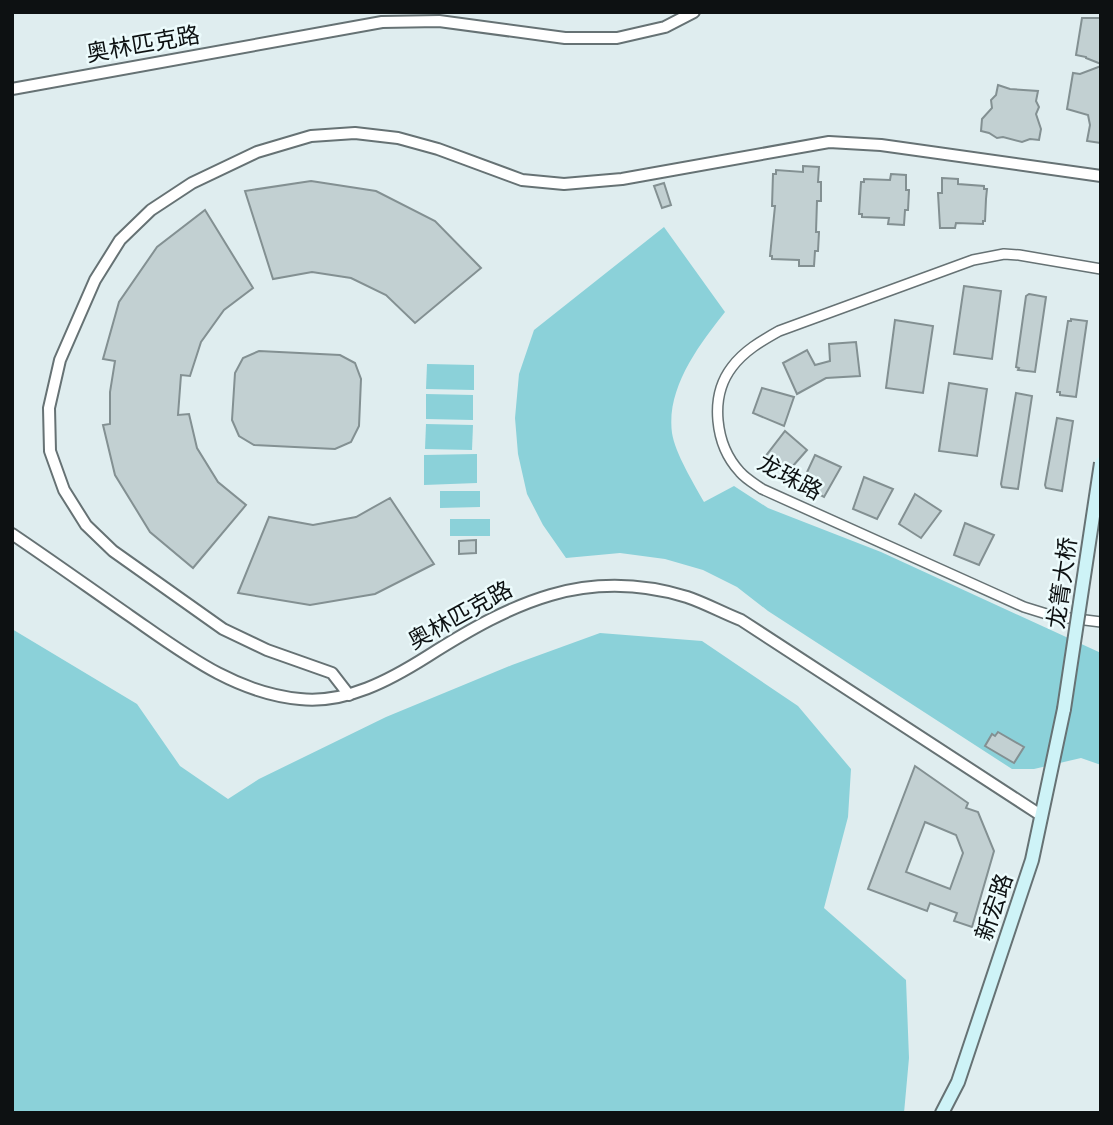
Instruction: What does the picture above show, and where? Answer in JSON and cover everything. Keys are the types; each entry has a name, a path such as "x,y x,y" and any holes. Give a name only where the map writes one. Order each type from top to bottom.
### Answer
{"main road":[{"name":"龙箐大桥","path":"1064,709 1101,463"},
{"name":"新宏路","path":"942,1113 958,1082 1032,860 1064,709"}],"street":[{"name":"奥林匹克路","path":"12,89 382,22 439,22 565,38 617,38 665,27 694,12"},
{"path":"349,695 332,673 267,650 223,629 113,551 86,525 64,490 50,451 49,408 60,360 94,280 120,240 150,210 192,183 257,152 311,136 355,133 398,138 438,149 522,180 564,184 622,179 829,142 881,145 1101,176"},
{"name":"龙珠路","path":"1101,269 1004,254 973,260 779,331 750,348 731,368 720,390 718,412 719,432 726,452 740,473 762,489 1024,607 1053,616 1101,622"},
{"name":"奥林匹克路","path":"12,534 203,666 250,689 301,700 349,695 394,677 477,625 527,601 578,588 632,586 687,597 741,620 1042,816"}],"shaded area":[{"path":"664,227 725,312 686,368 671,416 677,450 704,502 734,486 768,508 881,552 1101,653 1101,765 1081,758 1034,769 1012,769 768,611 737,587 703,570 665,559 620,553 566,558 543,525 527,494 518,454 515,418 519,374 534,330"},
{"path":"427,364 474,365 474,390 426,389"},
{"path":"426,394 473,395 473,420 426,419"},
{"path":"426,424 473,425 472,450 425,449"},
{"path":"477,454 477,483 424,485 424,455"},
{"path":"440,491 480,491 480,507 440,508"},
{"path":"450,519 490,519 490,536 450,536"},
{"path":"12,629 137,704 180,766 228,799 259,779 386,717 512,665 600,633 702,641 798,706 851,769 848,817 824,908 906,980 909,1058 904,1113 12,1113"}],"building":[{"path":"1082,18 1100,18 1101,64 1076,55"},
{"path":"1101,66 1101,143 1087,141 1090,125 1088,115 1067,109 1073,73 1080,74"},
{"path":"998,85 1010,89 1038,91 1036,101 1039,107 1036,114 1041,129 1039,140 1022,142 997,138 981,131 982,119 992,108 991,100 996,95"},
{"path":"803,166 819,167 818,182 821,182 821,201 817,201 818,251 815,251 814,266 799,266 799,260 772,259 770,256 775,206 772,206 773,174 776,174 776,170 803,172"},
{"path":"891,174 906,175 906,190 909,190 904,225 888,224 889,218 862,217 862,214 859,214 861,182 864,182 864,179 890,180"},
{"path":"942,178 958,179 958,184 984,186 984,189 987,189 983,224 956,223 955,228 940,228 938,193 942,193"},
{"path":"311,181 376,191 435,221 481,268 415,323 386,295 351,278 312,272 273,279 245,191"},
{"path":"664,183 671,205 662,208 654,186"},
{"path":"205,210 253,288 224,310 201,342 190,376 181,375 178,415 189,414 197,448 218,482 246,505 193,568 150,532 115,475 103,425 110,424 110,392 115,361 103,359 119,302 157,247"},
{"path":"964,286 1001,291 992,359 954,354"},
{"path":"1029,294 1046,297 1035,372 1018,370 1016,367 1026,296"},
{"path":"895,320 933,326 923,393 886,388"},
{"path":"1068,321 1087,321 1076,397 1060,395 1060,392 1057,392"},
{"path":"856,342 860,376 826,378 797,394 783,363 807,350 815,365 830,361 829,344"},
{"path":"259,351 340,355 355,363 361,379 359,426 351,442 335,449 254,445 239,436 232,420 235,373 243,358"},
{"path":"949,383 987,389 977,456 939,451"},
{"path":"762,388 794,397 784,426 753,413"},
{"path":"1016,393 1032,396 1018,489 1002,487 1001,484"},
{"path":"1057,418 1073,421 1062,491 1046,488 1045,485"},
{"path":"785,431 807,450 785,475 765,457"},
{"path":"815,455 841,467 824,497 801,485"},
{"path":"864,477 893,489 877,519 853,509"},
{"path":"915,494 941,511 921,538 899,524"},
{"path":"390,498 434,564 375,594 310,605 238,593 269,517 313,525 356,517"},
{"path":"965,523 994,535 979,565 954,555"},
{"path":"476,540 476,553 459,554 459,541"},
{"path":"998,732 1024,747 1014,763 985,746 992,734 995,736"},
{"path":"915,766 968,803 966,808 978,812 994,851 972,927 954,921 957,913 930,903 927,911 868,889","holes":["925,822 956,835 963,853 950,889 906,872"]}]}
